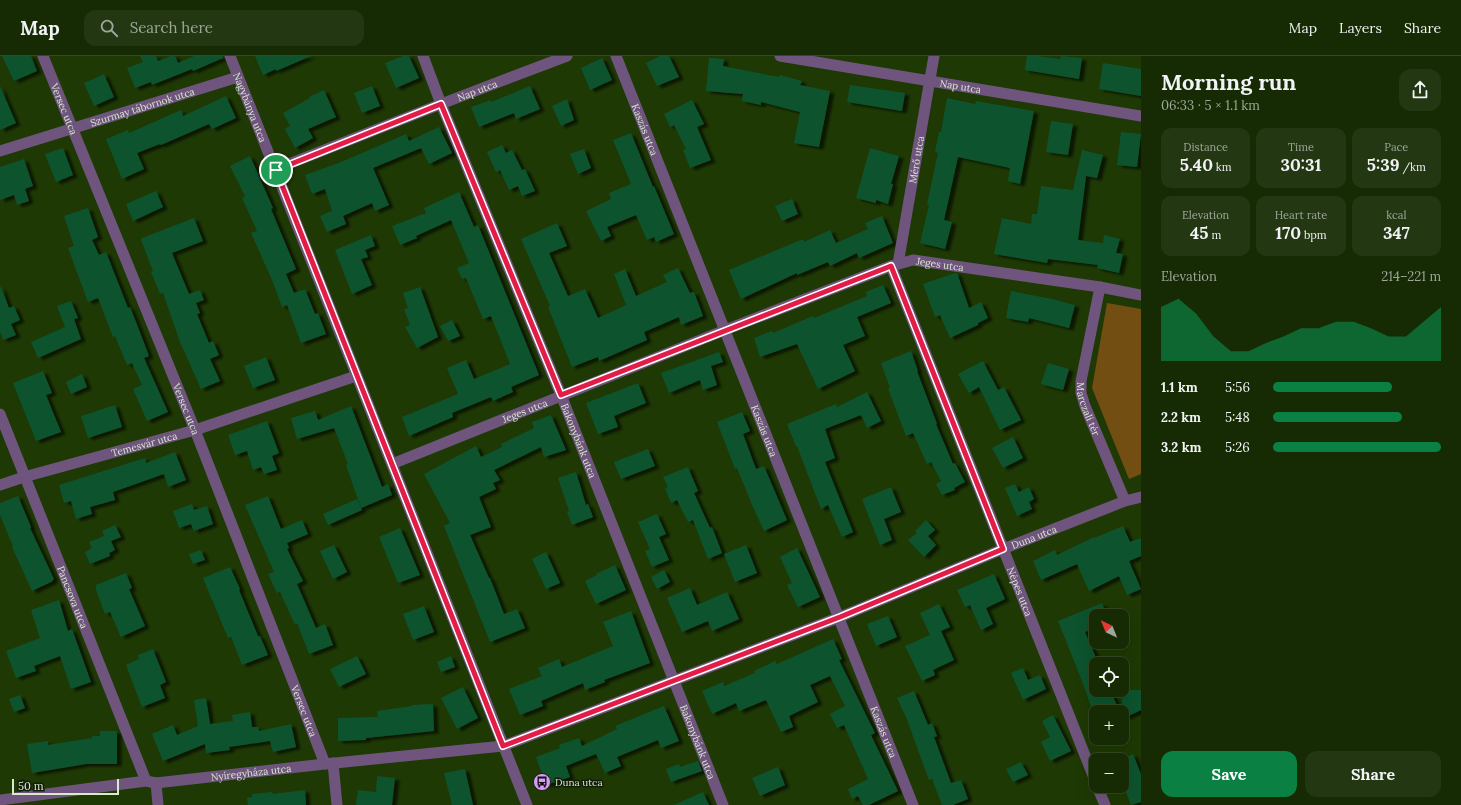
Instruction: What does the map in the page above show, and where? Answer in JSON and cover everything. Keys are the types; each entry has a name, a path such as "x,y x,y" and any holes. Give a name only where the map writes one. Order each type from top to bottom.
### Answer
{"street":[{"name":"Versec utca","path":"44,56 329,763 337,805"},
{"name":"Nagybánya utca","path":"230,56 527,805"},
{"name":"Bakonybánk utca","path":"423,56 441,104 561,395 722,805"},
{"name":"Nap utca","path":"276,170 441,104 567,56"},
{"name":"Kaszás utca","path":"616,56 914,805"},
{"name":"Nap utca","path":"780,56 1141,116"},
{"name":"Mérő utca","path":"894,265 934,56"},
{"name":"Szurmay tábornok utca","path":"0,151 238,77"},
{"name":"Jeges utca","path":"392,464 725,330 894,265 913,260 1141,295"},
{"name":"Népes utca","path":"894,265 1003,549 1089,765"},
{"name":"Marczali tér","path":"1100,288 1081,381 1081,393 1085,406 1125,501"},
{"name":"Temesvár utca","path":"0,485 195,430 356,376"},
{"name":"Pancsova utca","path":"0,414 24,477 151,782 158,805"},
{"name":"Duna utca","path":"503,746 674,682 840,617 1003,549 1125,501 1141,497"},
{"name":"Nyíregyháza utca","path":"0,800 151,782 503,746"},
{"path":"1100,793 1105,805"}],"shaded area":[{"path":"1107,303 1141,309 1141,474 1129,479 1092,388"}],"building":[{"path":"2,56 31,56 37,71 14,81"},
{"path":"140,56 156,56 158,61 175,56 178,63 194,56 223,56 223,58 193,71 192,69 152,85 151,82 135,88 127,68 143,62"},
{"path":"255,56 311,56 263,75"},
{"path":"403,56 409,56 419,78 396,88 385,63"},
{"path":"660,56 669,56 679,77 657,86 646,63"},
{"path":"1027,56 1060,59 1061,56 1082,58 1079,79 1025,70"},
{"path":"602,58 612,80 590,90 581,68"},
{"path":"709,58 724,59 723,66 779,77 780,75 802,81 800,85 830,91 819,147 794,143 800,112 761,102 761,105 742,101 743,94 706,91"},
{"path":"1103,63 1141,69 1141,96 1099,89"},
{"path":"104,74 114,97 94,106 84,83"},
{"path":"850,85 905,93 902,111 847,102"},
{"path":"0,86 16,123 0,130"},
{"path":"372,86 380,106 362,113 354,93"},
{"path":"530,86 540,109 516,119 514,113 479,127 471,107 491,100 491,102"},
{"path":"324,90 336,117 308,129 313,138 295,148 285,129 290,126 283,113 310,98 309,97"},
{"path":"226,96 236,118 212,129 209,124 161,145 160,144 137,153 144,169 122,179 106,139 128,130 129,133 181,110 183,116"},
{"path":"947,98 975,104 976,101 1034,111 1020,184 1008,181 1010,168 958,157 944,220 952,222 945,249 920,243 929,205 927,204 938,153 935,152 939,132 941,132"},
{"path":"567,99 574,120 561,126 552,106"},
{"path":"692,100 704,124 697,127 711,160 690,168 683,150 686,149 674,125 670,127 664,114"},
{"path":"1051,121 1073,124 1068,155 1046,152"},
{"path":"439,127 452,153 429,164 421,148 373,168 389,205 375,211 372,203 343,216 346,224 327,232 320,216 332,211 325,189 312,194 305,175 341,162 406,134 409,141"},
{"path":"1121,132 1141,134 1137,167 1117,165"},
{"path":"631,133 674,234 656,242 654,237 647,240 636,215 607,227 611,236 601,241 586,211 611,199 609,193 631,184 613,140"},
{"path":"502,145 506,153 512,150 522,170 525,169 535,191 522,196 518,186 509,190 500,170 496,172 487,152"},
{"path":"63,148 73,175 56,182 45,154"},
{"path":"870,148 899,156 891,184 893,184 888,204 876,200 876,203 856,198"},
{"path":"584,149 591,168 578,174 570,154"},
{"path":"1082,150 1103,155 1097,178 1086,176 1078,240 1103,243 1104,235 1120,239 1116,253 1123,254 1119,273 1097,268 1098,265 1048,259 1047,263 994,254 1002,218 1031,224 1032,214 1037,214 1041,186 1073,190"},
{"path":"250,156 273,208 271,209 296,269 286,274 294,293 305,289 315,314 318,313 326,334 301,343 287,305 282,307 272,280 251,233 257,231 242,198 245,196 230,166"},
{"path":"24,159 33,186 25,189 29,201 17,205 14,195 0,200 0,167"},
{"path":"156,191 163,207 133,221 126,204"},
{"path":"459,192 474,227 478,225 539,375 511,387 513,392 493,401 491,397 452,413 453,417 409,436 402,417 458,394 447,368 466,360 474,379 510,364 491,316 483,319 466,278 462,279 457,268 469,263 451,220 400,245 392,226 426,213 424,208"},
{"path":"792,199 798,214 782,221 775,206"},
{"path":"88,208 98,237 92,240 99,255 106,252 149,356 144,358 168,412 147,421 133,389 142,385 132,363 127,365 115,336 113,337 98,298 88,302 68,248 74,246 64,216"},
{"path":"882,216 893,243 859,258 857,253 830,266 828,262 797,275 797,273 741,299 729,270 803,239 804,242 830,230 836,243 868,229 865,223"},
{"path":"194,218 203,241 172,253 189,294 200,290 204,300 196,303 200,313 197,314 209,343 213,341 219,355 210,359 220,381 201,389 180,342 163,293 160,294 151,272 153,271 141,240 142,238"},
{"path":"557,223 567,246 549,253 568,296 585,289 598,318 626,305 614,274 625,269 636,296 667,282 663,275 678,268 690,293 694,292 703,316 681,325 679,317 644,332 647,340 599,361 598,357 572,367 548,307 550,306 521,239"},
{"path":"371,235 375,246 365,250 368,257 361,259 372,285 352,294 335,250"},
{"path":"957,273 969,308 981,302 988,318 978,323 978,325 950,338 940,315 935,317 923,284"},
{"path":"883,285 891,303 857,317 865,336 843,345 855,371 818,389 797,344 760,357 754,338 772,331 773,333 813,316 814,318 867,296 866,292"},
{"path":"0,287 9,308 14,306 20,320 11,324 16,335 3,340 0,332"},
{"path":"420,287 438,337 417,348 405,327 410,325 404,309 408,308 403,293"},
{"path":"1011,291 1075,305 1069,328 1029,318 1028,322 1006,318"},
{"path":"71,301 78,318 74,319 81,339 38,358 31,342 65,327 57,306"},
{"path":"452,320 460,336 448,341 440,326"},
{"path":"911,351 936,424 953,464 955,463 965,482 954,488 955,490 942,495 936,484 941,481 931,462 927,464 913,433 906,436 888,389 890,388 881,363"},
{"path":"719,352 723,362 711,366 717,385 703,390 700,380 669,393 661,373"},
{"path":"266,357 275,380 253,388 244,366"},
{"path":"983,361 998,390 1004,387 1021,420 1000,430 979,387 969,393 958,374"},
{"path":"1048,363 1069,369 1063,390 1041,384"},
{"path":"43,371 52,393 46,395 61,432 36,441 13,383"},
{"path":"82,374 87,387 71,394 66,382"},
{"path":"638,383 646,403 614,416 618,427 598,434 586,403"},
{"path":"867,392 881,421 867,428 861,415 825,429 835,458 825,462 853,532 842,537 828,505 821,509 787,424 836,404 837,407"},
{"path":"115,405 122,427 88,438 81,416"},
{"path":"351,406 382,487 388,484 392,495 361,508 346,465 348,464 334,428 297,439 291,418 315,411 318,420"},
{"path":"742,412 750,431 743,434 756,469 764,466 787,520 764,531 737,468 735,469 717,422"},
{"path":"551,415 566,450 544,457 541,447 494,470 500,480 493,483 496,489 479,497 491,527 470,535 490,578 504,614 517,609 525,628 490,642 444,526 450,523 424,474 476,446 481,457 502,447 501,444 534,428 532,422"},
{"path":"267,421 279,453 272,456 277,470 264,474 261,467 253,470 247,451 235,455 228,435"},
{"path":"1013,437 1023,458 1003,468 992,448"},
{"path":"648,449 655,466 621,479 614,462"},
{"path":"175,452 186,480 168,487 164,474 113,492 115,500 90,507 92,514 76,519 71,501 64,503 59,485 145,458 146,463"},
{"path":"688,467 698,491 694,493 710,528 712,527 722,553 708,559 693,520 688,522 677,500 671,503 665,488 668,487 663,477"},
{"path":"576,472 586,505 588,504 593,517 572,525 558,478"},
{"path":"1015,484 1019,492 1029,487 1034,499 1029,502 1032,509 1017,516 1005,488"},
{"path":"891,487 901,512 884,519 892,540 880,545 862,499"},
{"path":"18,496 31,527 30,528 54,579 52,580 53,581 32,591 12,547 13,546 0,515 0,503"},
{"path":"268,496 281,529 302,520 308,534 287,543 289,548 287,549 303,581 297,584 316,628 325,624 333,645 309,654 297,623 295,625 280,592 277,593 268,574 274,572 245,505"},
{"path":"357,499 362,510 328,525 323,514"},
{"path":"192,504 194,510 207,506 213,524 194,531 191,524 179,528 173,511"},
{"path":"657,514 666,534 659,537 669,560 652,567 645,551 650,549 638,522"},
{"path":"926,520 935,530 928,536 936,545 924,557 908,540 917,533 915,531"},
{"path":"115,525 121,537 111,541 115,550 109,553 110,556 90,564 85,552 92,548 89,542 104,536 102,531"},
{"path":"1123,526 1130,542 1141,538 1141,556 1129,561 1141,589 1127,595 1119,576 1089,591 1077,564 1041,580 1033,561 1055,550 1057,555 1094,537"},
{"path":"400,528 420,575 398,583 379,537"},
{"path":"334,545 347,572 333,579 320,551"},
{"path":"746,545 757,573 735,582 724,554"},
{"path":"797,548 820,597 798,607 787,585 792,583 780,557"},
{"path":"201,550 205,560 193,564 189,554"},
{"path":"546,552 560,583 546,589 532,559"},
{"path":"615,565 626,590 596,604 585,581"},
{"path":"230,567 258,636 260,636 268,655 242,665 231,637 228,638 203,578"},
{"path":"664,570 670,582 657,589 651,577"},
{"path":"126,573 132,588 129,589 145,626 121,637 110,612 105,614 96,590 96,585"},
{"path":"994,574 1005,599 986,608 993,624 981,630 970,605 965,607 957,590"},
{"path":"690,588 697,605 727,592 739,619 712,631 708,621 682,632 667,598"},
{"path":"59,600 68,631 72,629 91,682 71,689 60,656 34,666 36,671 16,678 6,651 40,638 31,610"},
{"path":"1102,603 1104,609 1089,609 1089,631 1085,632 1089,641 1089,649 1092,649 1096,657 1089,657 1089,697 1113,697 1117,705 1090,705 1058,621"},
{"path":"939,604 950,627 941,631 954,660 933,670 935,675 922,681 905,646 930,635 920,613"},
{"path":"424,606 434,632 413,640 403,614"},
{"path":"631,611 650,663 604,680 605,682 585,690 583,683 541,701 543,706 520,715 509,689 542,676 538,668 559,659 562,667 613,646 603,622"},
{"path":"888,616 897,637 876,646 867,624"},
{"path":"833,639 842,659 839,660 875,733 871,735 898,791 869,805 863,805 858,796 852,799 848,789 868,779 844,725 837,728 830,714 845,706 830,676 810,685 818,702 789,716 793,727 781,732 766,700 739,711 736,703 712,714 702,691 723,682 724,686 755,673 754,671 775,661 777,664"},
{"path":"153,649 166,682 160,685 165,698 142,707 126,665 139,659 138,655"},
{"path":"357,656 366,674 339,687 330,669"},
{"path":"451,656 455,667 441,672 437,662"},
{"path":"1023,668 1028,680 1040,675 1046,689 1023,700 1011,673"},
{"path":"463,687 478,718 457,729 441,698"},
{"path":"1129,690 1141,690 1141,710 1129,716 1129,705 1122,705 1122,697 1129,697"},
{"path":"914,691 928,725 932,723 937,736 934,737 951,783 961,780 968,799 953,805 942,805 932,779 929,780 906,717 897,698"},
{"path":"20,695 25,708 14,712 9,699"},
{"path":"206,698 210,724 233,721 232,715 250,712 252,727 258,727 259,731 291,724 296,747 273,752 270,741 229,747 230,750 206,753 205,744 163,761 152,734 173,725 177,735 198,726 194,700"},
{"path":"433,704 434,731 366,738 366,740 338,741 338,718 378,717 377,711 412,705"},
{"path":"664,706 679,741 661,748 658,740 617,757 621,766 605,773 596,754 566,766 570,777 546,785 536,757 560,748 559,745 579,738 582,746 617,729 615,726"},
{"path":"1053,715 1071,751 1050,761 1041,742 1050,737 1042,721"},
{"path":"100,731 117,731 117,764 86,764 32,773 27,744 48,741 48,745 92,738 92,736 100,736"},
{"path":"1133,754 1141,774 1141,802 1131,805 1126,793 1129,793 1129,756"},
{"path":"698,761 702,771 671,782 666,769 679,764 680,767"},
{"path":"1021,762 1028,775 1013,782 1006,769"},
{"path":"778,767 785,785 760,796 752,778"},
{"path":"465,769 473,805 452,805 444,773"},
{"path":"377,776 395,778 392,805 356,805 358,790 376,792"},
{"path":"305,790 306,805 248,805 247,798 252,797 252,794 272,792 273,794"},
{"path":"703,792 709,805 674,805"}],"place":[{"name":"Duna utca","path":"542,782"}],"route":[{"path":"441,104 561,395 891,266 1003,549 840,617 674,682 503,746 276,170 441,104"}]}
